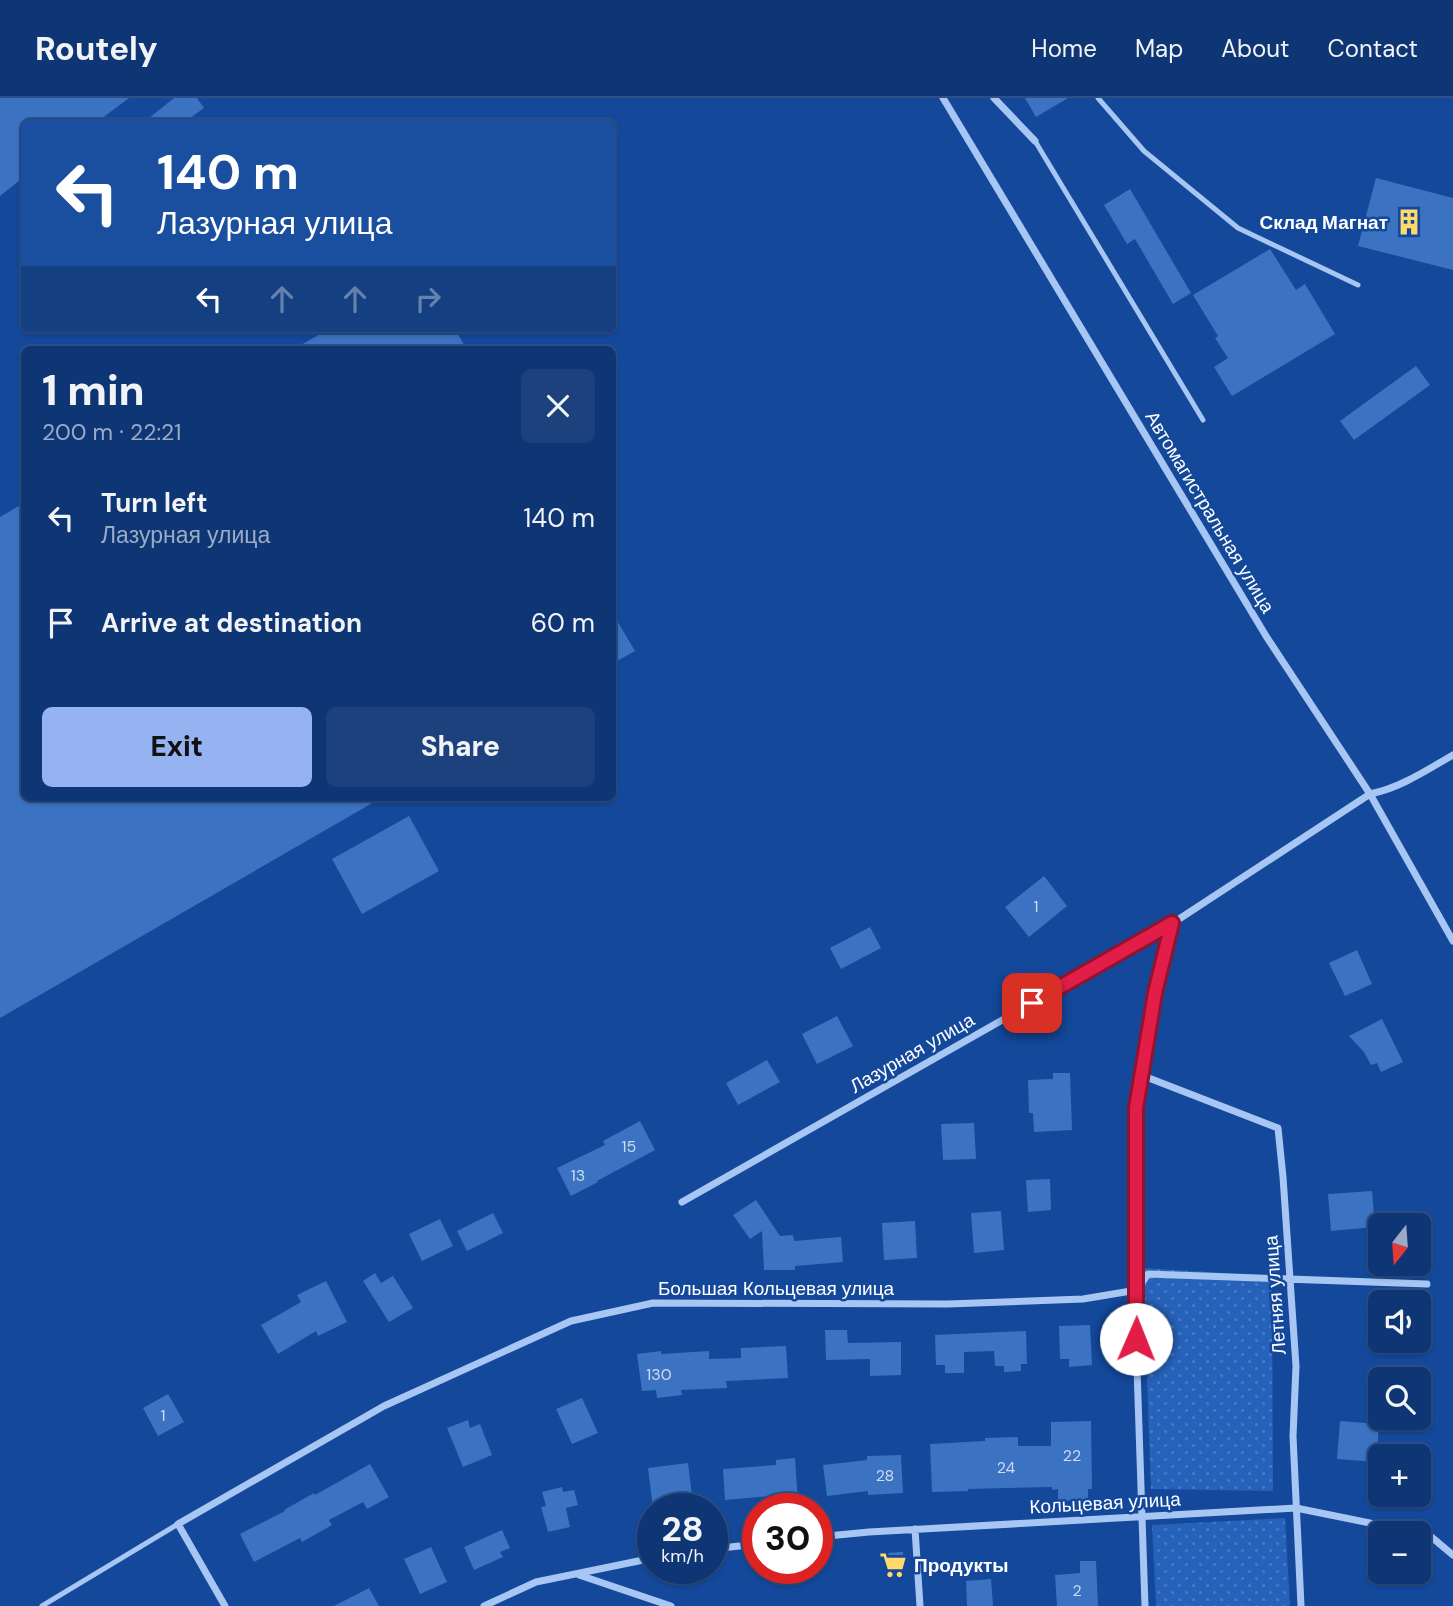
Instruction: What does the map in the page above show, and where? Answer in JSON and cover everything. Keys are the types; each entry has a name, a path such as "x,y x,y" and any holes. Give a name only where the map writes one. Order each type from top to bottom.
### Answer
{"street":[{"name":"Автомагистральная улица","path":"943,98 1266,636 1370,794 1453,941"},
{"path":"994,98 1035,141"},
{"name":"Лазурная улица","path":"682,1202 1172,923 1370,794 1382,792 1414,778 1453,755"},
{"path":"1145,1606 1136,1339 1136,1108 1155,993 1172,923"},
{"name":"Летняя улица","path":"1141,1075 1278,1128 1296,1366 1293,1436 1301,1606"},
{"name":"Большая Кольцевая улица","path":"178,1524 384,1406 571,1321 653,1303 948,1304 1083,1299 1137,1290 1148,1275 1427,1284"},
{"name":"Кольцевая улица","path":"833,1535 1296,1507 1429,1535 1453,1555"},
{"path":"178,1524 225,1606"},
{"path":"915,1529 920,1606"},
{"path":"484,1606 536,1581 637,1561"},
{"path":"576,1574 671,1606"}],"lane":[{"path":"1098,98 1144,151 1238,228 1358,285"},
{"path":"1035,141 1203,420"},
{"path":"42,1606 178,1524"}],"shaded area":[{"path":"1143,1268 1272,1276 1273,1491 1151,1489"},
{"path":"1285,1518 1290,1606 1156,1606 1152,1525"}],"building":[{"path":"0,98 129,98 101,119 21,119 21,179 0,196"},
{"path":"174,98 197,98 204,108 189,119 148,119"},
{"path":"1025,98 1068,98 1036,117"},
{"name":"Склад Магнат","path":"1376,178 1453,198 1453,270 1358,246"},
{"path":"1130,189 1191,293 1173,304 1135,239 1127,244 1104,205"},
{"path":"1270,249 1296,290 1305,284 1335,334 1232,396 1214,367 1228,358 1193,295"},
{"path":"322,333 457,333 465,346 299,346"},
{"path":"1416,366 1430,385 1354,440 1340,421"},
{"path":"21,505 21,801 376,801 0,1018 0,517"},
{"path":"616,619 635,651 616,662"},
{"path":"409,816 439,871 362,914 332,859"},
{"path":"1044,876 1067,906 1029,937 1005,907"},
{"path":"870,927 881,948 841,969 830,948"},
{"path":"1357,950 1372,984 1345,996 1329,963"},
{"path":"837,1016 853,1046 817,1064 802,1034"},
{"path":"1382,1019 1403,1062 1381,1072 1377,1063 1371,1065 1364,1052 1349,1036"},
{"path":"767,1060 780,1082 738,1105 726,1083"},
{"path":"1053,1073 1070,1073 1072,1130 1034,1132 1033,1113 1029,1113 1028,1080 1053,1079"},
{"path":"640,1121 655,1150 571,1196 557,1168 605,1145 603,1141"},
{"path":"974,1123 976,1159 943,1160 941,1124"},
{"path":"1050,1179 1051,1210 1028,1212 1026,1180"},
{"path":"1372,1191 1374,1213 1368,1213 1368,1228 1331,1231 1328,1194"},
{"path":"756,1200 780,1236 793,1235 794,1241 841,1237 843,1262 795,1266 795,1270 764,1270 762,1231 750,1239 733,1215"},
{"path":"1001,1211 1004,1250 974,1253 971,1213"},
{"path":"493,1213 503,1233 467,1251 457,1231"},
{"path":"440,1219 453,1246 422,1261 409,1234"},
{"path":"915,1221 917,1258 884,1260 882,1223"},
{"path":"375,1273 381,1283 393,1276 413,1308 389,1322 363,1281"},
{"path":"326,1281 347,1322 318,1336 316,1331 278,1354 261,1325 301,1302 297,1295"},
{"path":"1090,1325 1092,1365 1069,1367 1069,1359 1060,1359 1059,1326"},
{"path":"825,1330 847,1330 848,1343 901,1342 901,1375 870,1376 870,1359 826,1360"},
{"path":"1026,1331 1027,1364 1021,1364 1021,1371 1004,1372 1004,1366 995,1366 994,1351 964,1352 964,1373 945,1373 945,1365 936,1365 935,1335"},
{"path":"786,1346 788,1378 726,1381 727,1388 681,1390 682,1395 657,1398 656,1390 642,1391 637,1354 709,1351 709,1359 741,1358 741,1348"},
{"path":"168,1394 184,1422 158,1436 143,1408"},
{"path":"582,1398 598,1433 572,1444 556,1409"},
{"path":"468,1420 470,1428 480,1424 492,1455 463,1467 447,1428"},
{"path":"1091,1421 1092,1489 1088,1489 1088,1500 1058,1501 1058,1489 1052,1490 1052,1487 932,1492 930,1444 1018,1437 1018,1446 1051,1446 1051,1422"},
{"path":"1340,1421 1368,1423 1368,1430 1379,1430 1377,1444 1368,1444 1368,1461 1337,1459"},
{"path":"901,1455 903,1493 868,1495 868,1491 833,1495 833,1493 827,1493 823,1465 867,1460 867,1456"},
{"path":"795,1458 797,1493 742,1493 742,1498 728,1500 728,1493 725,1493 723,1469 776,1465 776,1460"},
{"path":"688,1463 692,1493 651,1493 648,1468"},
{"path":"370,1464 389,1497 367,1509 363,1502 329,1520 332,1525 302,1542 300,1538 254,1562 240,1534"},
{"path":"562,1487 563,1492 574,1490 578,1505 566,1508 570,1527 548,1532 541,1507 546,1506 542,1492"},
{"path":"502,1530 510,1548 500,1552 503,1557 474,1570 464,1547"},
{"path":"431,1547 447,1582 420,1594 404,1559"},
{"path":"903,1552 904,1577 887,1578 885,1553"},
{"path":"1080,1561 1096,1561 1098,1606 1057,1606 1055,1575 1080,1573"},
{"path":"991,1579 993,1606 967,1606 966,1581"},
{"path":"369,1588 379,1606 334,1606"}],"place":[{"name":"Склад Магнат","path":"1409,222"},
{"name":"Продукты","path":"893,1565"}],"route":[{"path":"1032,1003 1172,923 1155,993 1136,1108 1136,1339"}]}
